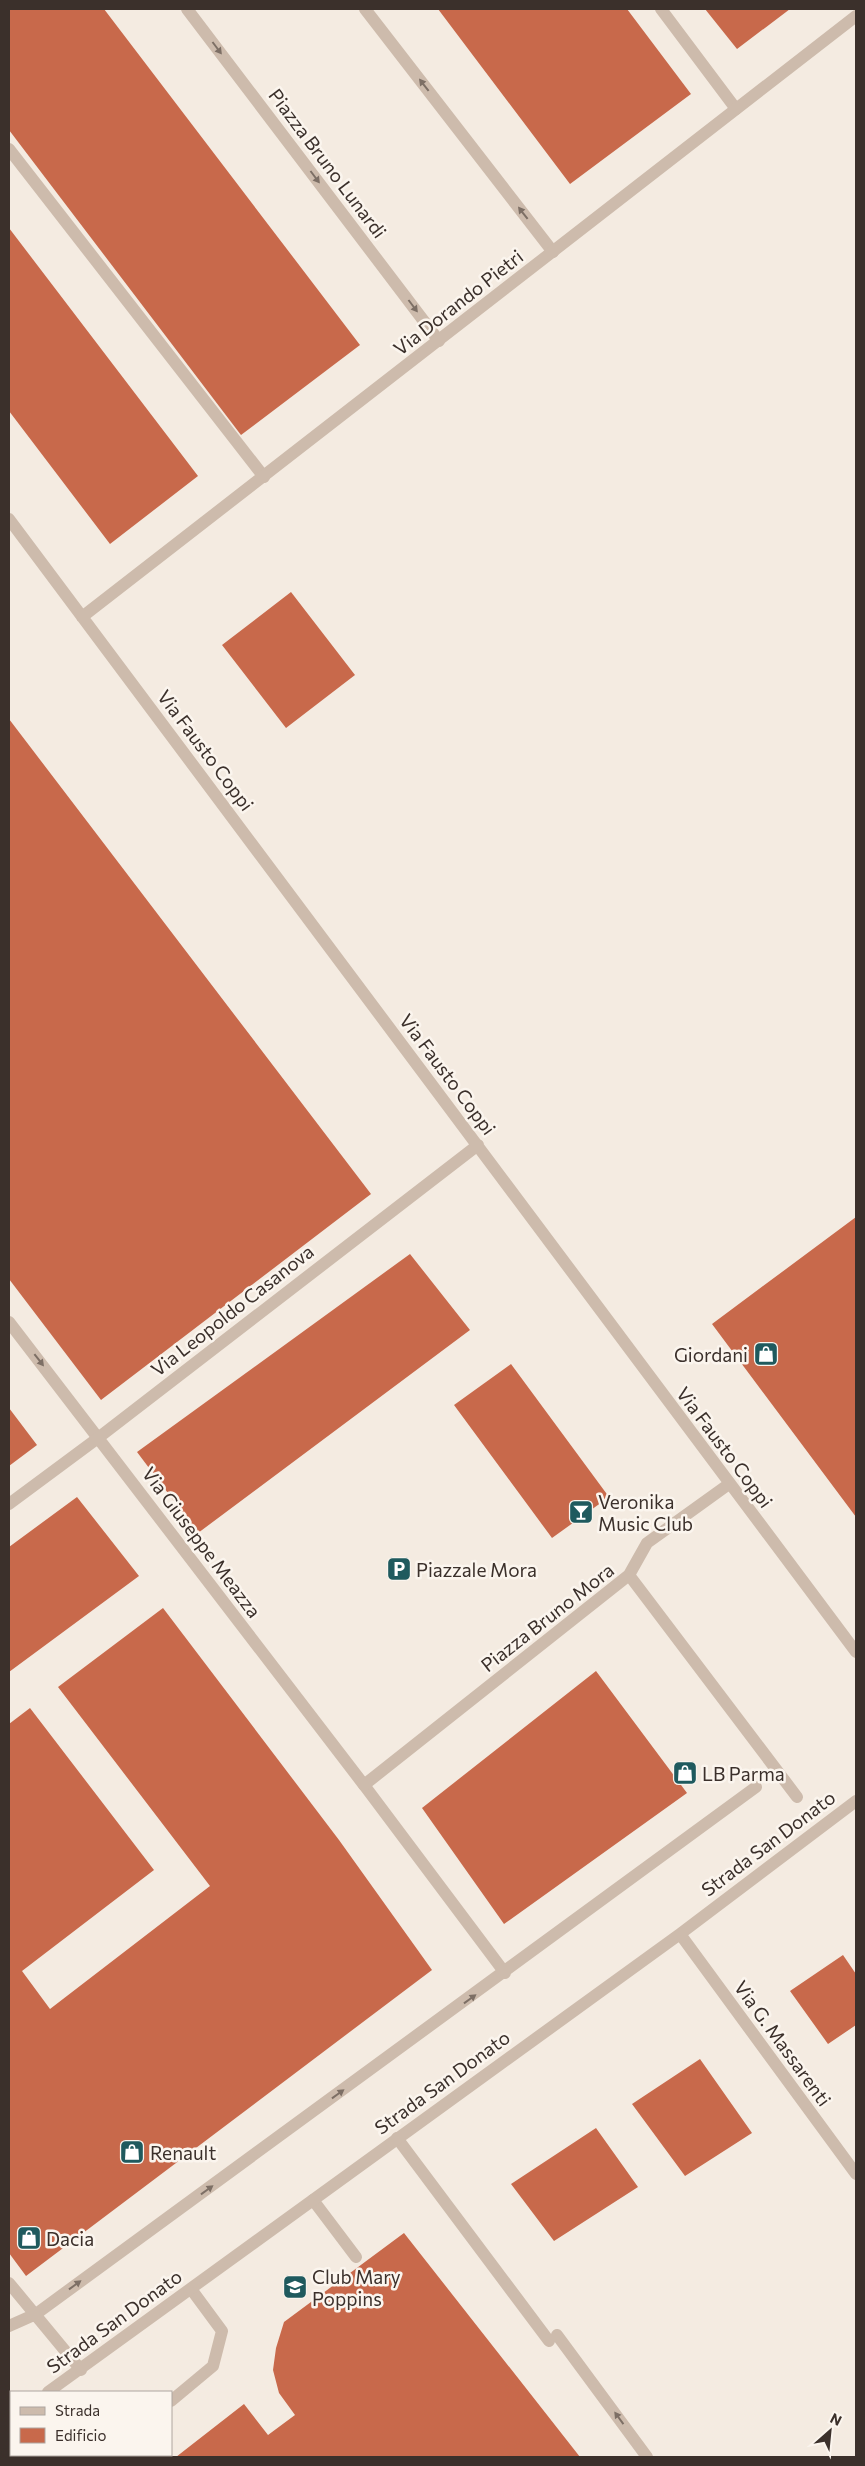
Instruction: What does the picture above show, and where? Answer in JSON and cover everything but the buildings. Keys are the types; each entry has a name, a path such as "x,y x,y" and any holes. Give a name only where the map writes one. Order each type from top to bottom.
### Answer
{"street":[{"name":"Piazza Bruno Lunardi","path":"187,9 439,341"},
{"path":"365,9 553,252"},
{"path":"661,9 736,109"},
{"name":"Via Dorando Pietri","path":"82,617 856,16"},
{"path":"9,150 264,477"},
{"name":"Via Fausto Coppi","path":"9,519 856,1652"},
{"name":"Via Leopoldo Casanova","path":"9,1504 98,1438 478,1145"},
{"name":"Via Giuseppe Meazza","path":"9,1322 364,1785 505,1973"},
{"path":"628,1576 647,1543 729,1484"},
{"name":"Piazza Bruno Mora","path":"364,1785 628,1576 797,1797"},
{"path":"9,2326 36,2314 505,1973 756,1787"},
{"name":"Strada San Donato","path":"49,2391 680,1934 856,1801"},
{"name":"Via G. Massarenti","path":"680,1934 856,2174"},
{"path":"397,2138 648,2457"},
{"path":"313,2200 356,2257"},
{"path":"9,2283 80,2370"},
{"path":"172,2400 212,2366 222,2331 190,2289"}],"place":[{"name":"Giordani","path":"766,1354"},
{"name":"Veronika Music Club","path":"581,1512"},
{"name":"Piazzale Mora","path":"399,1569"},
{"name":"LB Parma","path":"685,1773"},
{"name":"Renault","path":"132,2152"},
{"name":"Dacia","path":"29,2238"},
{"name":"Club Mary Poppins","path":"295,2287"}]}
